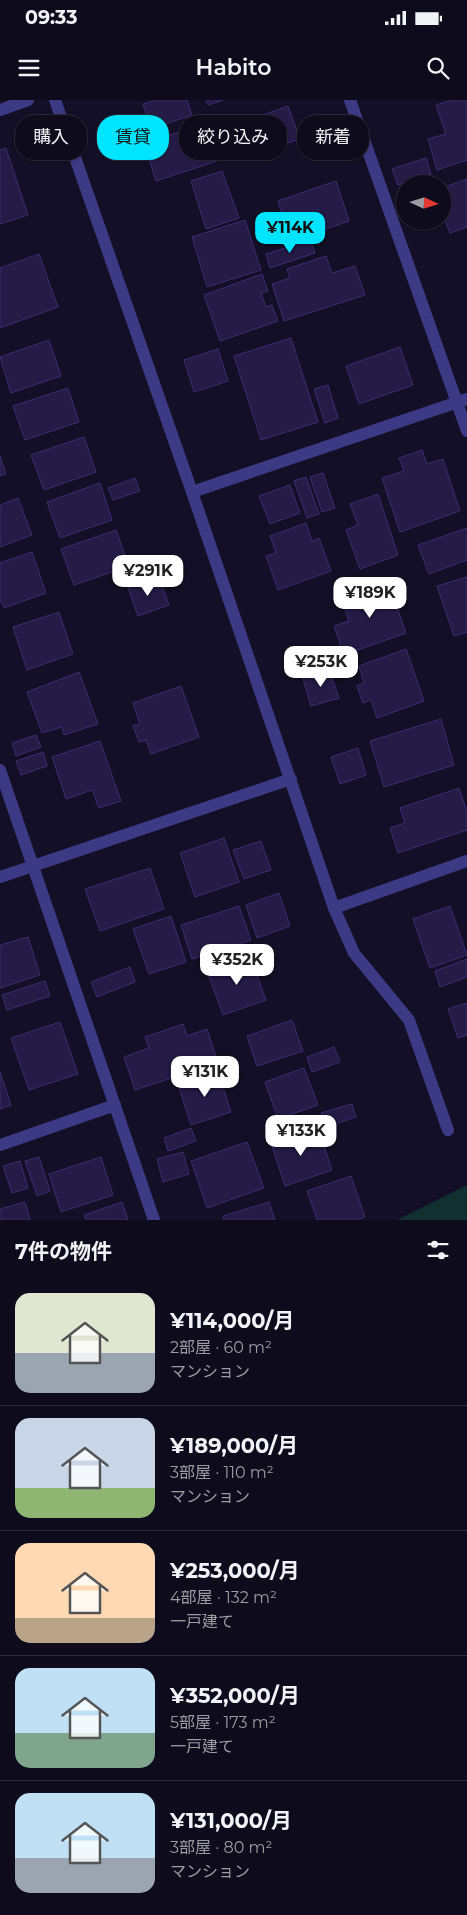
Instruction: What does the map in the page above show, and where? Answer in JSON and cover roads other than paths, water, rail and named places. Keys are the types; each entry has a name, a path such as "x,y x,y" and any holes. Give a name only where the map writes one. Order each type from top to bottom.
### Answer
{"street":[{"path":"0,110 28,100"},
{"path":"55,100 192,492 334,908 354,953 409,1020 448,1130"},
{"path":"350,100 462,400 467,431"},
{"path":"192,492 462,400"},
{"path":"0,770 154,1220"},
{"path":"0,877 291,779"},
{"path":"334,908 467,861"},
{"path":"0,1145 115,1105"}]}
